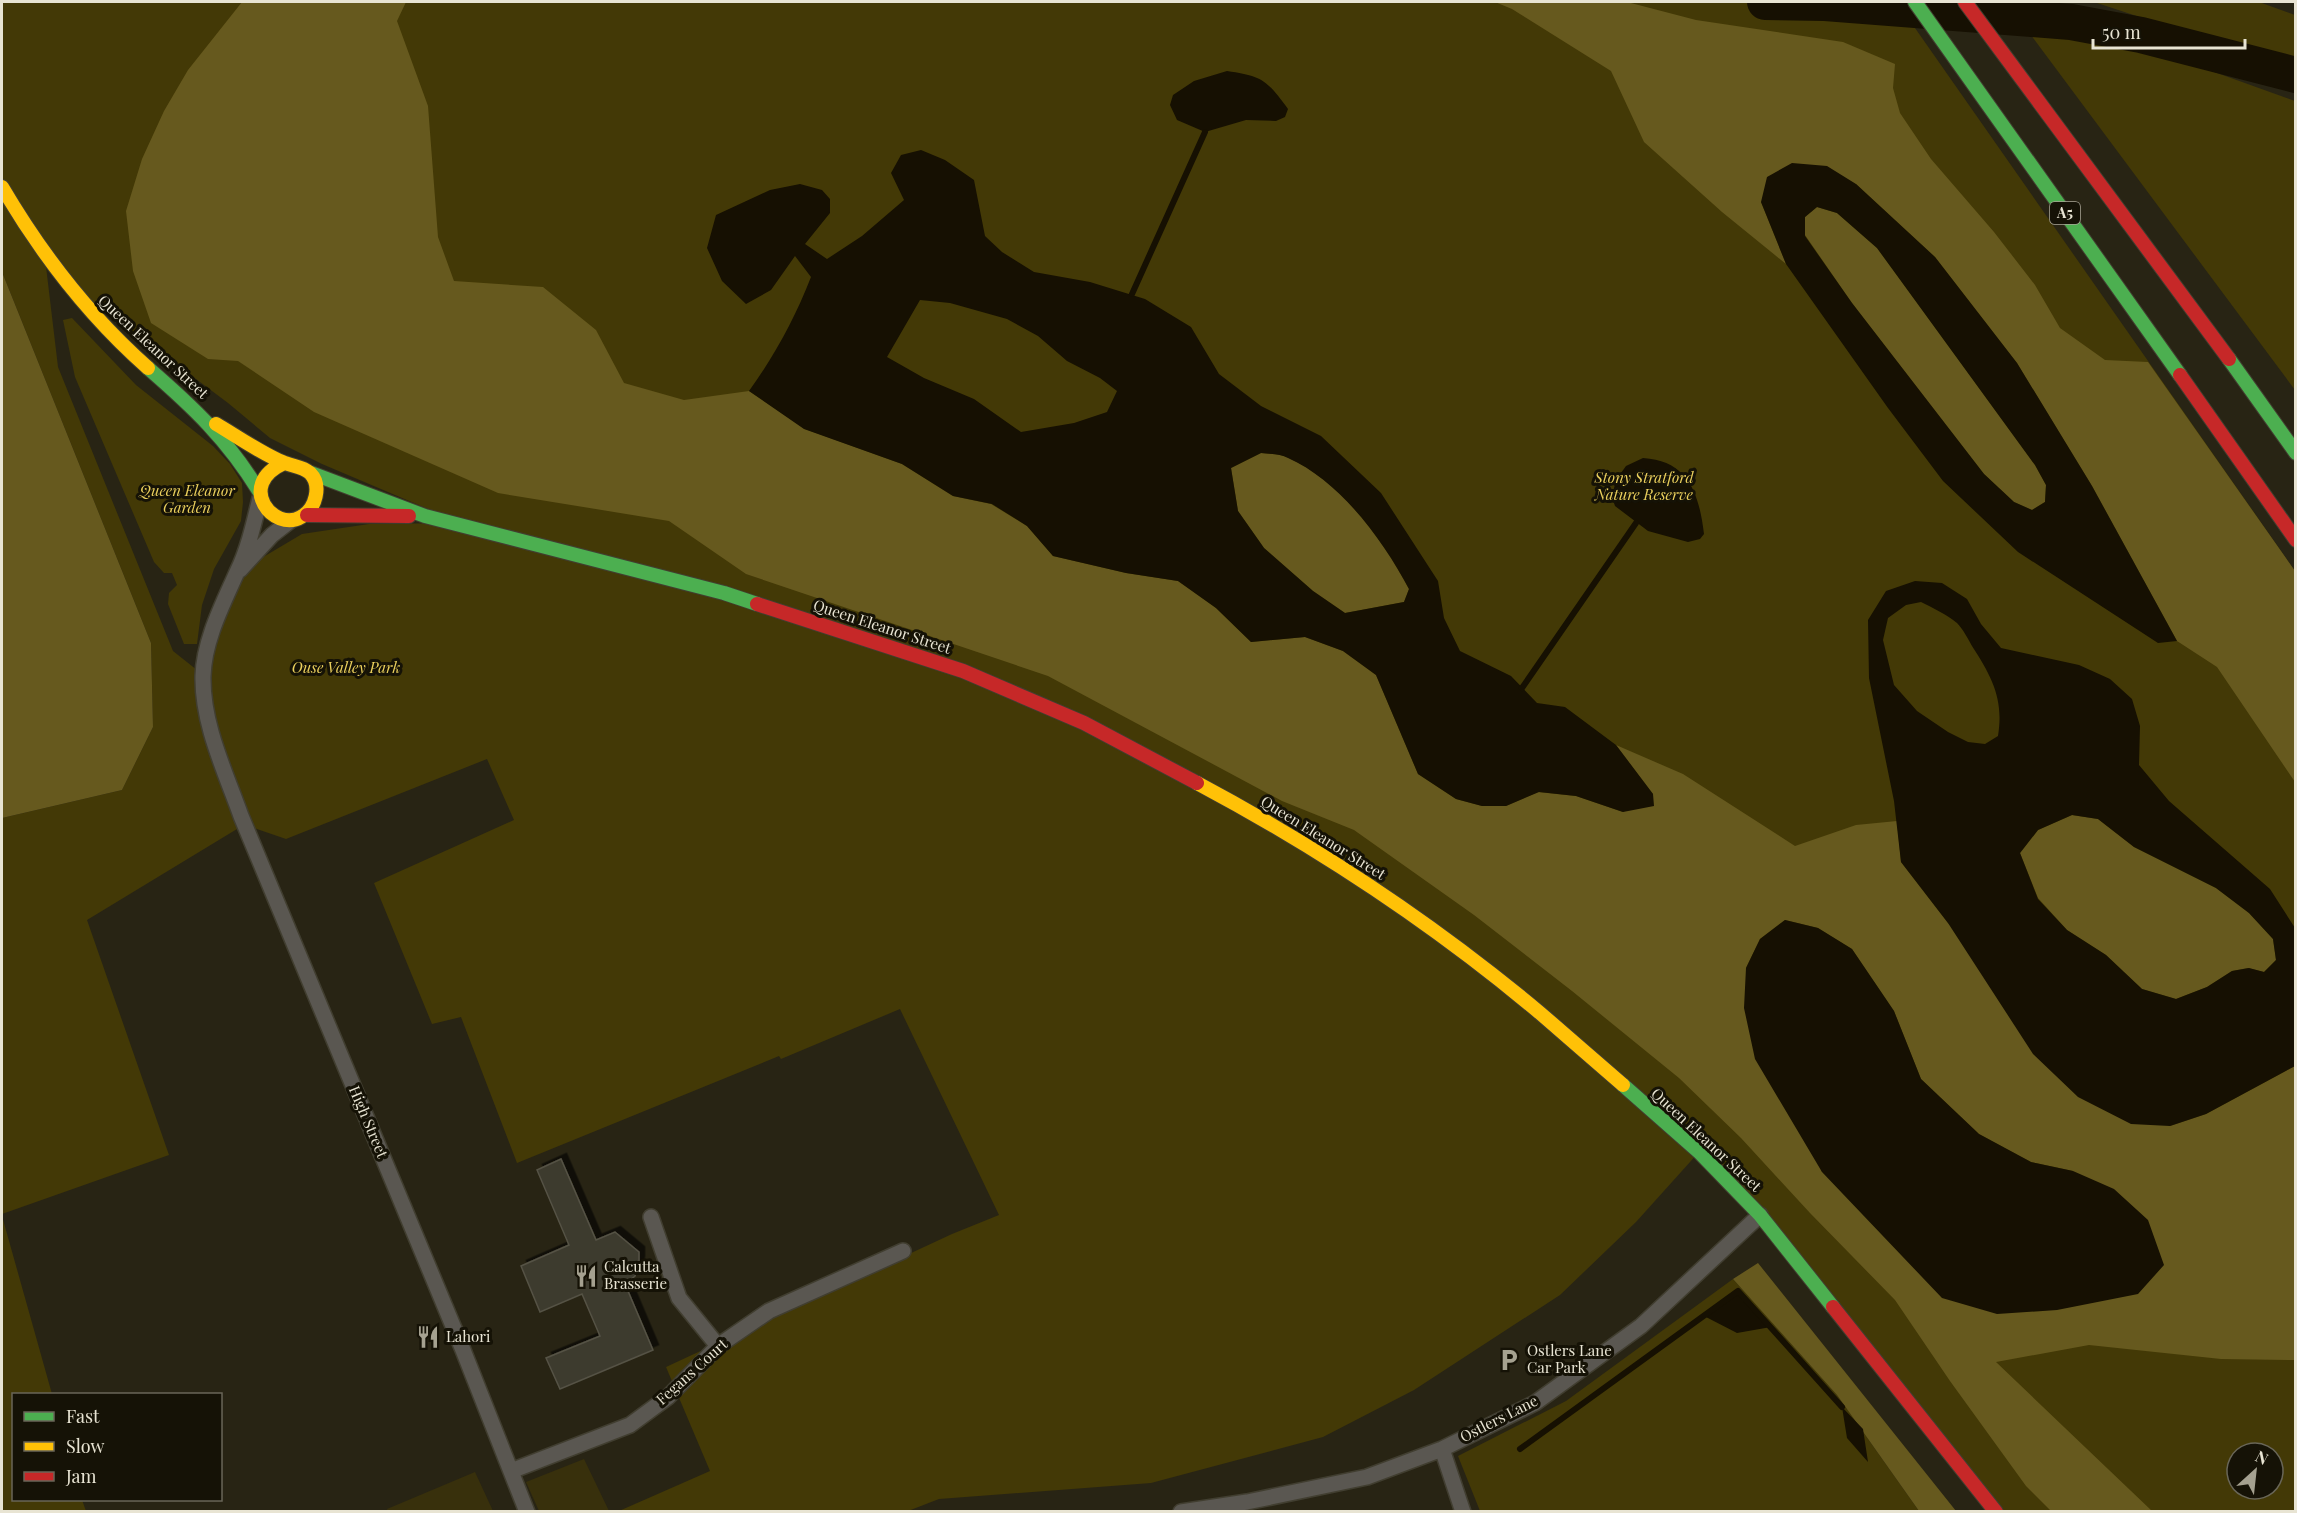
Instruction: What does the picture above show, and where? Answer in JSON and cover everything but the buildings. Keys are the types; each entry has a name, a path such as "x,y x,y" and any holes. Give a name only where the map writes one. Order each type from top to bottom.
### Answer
{"main road":[{"name":"A5","path":"1915,2 2216,425 2295,540"},
{"path":"1965,2 2254,392 2295,453"},
{"name":"Queen Eleanor Street","path":"2,187 35,243 67,286 104,327 200,414 239,459 260,495"},
{"name":"Queen Eleanor Street","path":"200,414 284,464"},
{"path":"284,464 294,464 311,473 317,490 316,500 307,515 290,521 280,520 265,510 260,495 261,481 267,473 274,467 284,464"},
{"name":"Queen Eleanor Street","path":"311,473 425,516 724,593 963,671 1084,723 1266,820 1350,873 1462,952 1540,1013 1699,1152 1760,1215 1996,1512"},
{"name":"Queen Eleanor Street","path":"307,515 425,516"}],"street":[{"path":"238,572 260,495"},
{"path":"238,572 272,535 290,521"},
{"name":"High Street","path":"238,572 227,591 210,637 203,674 204,700 211,731 241,816 527,1512"},
{"name":"Ostlers Lane","path":"1181,1512 1247,1502 1367,1477 1442,1449 1535,1403 1641,1326 1760,1215"},
{"path":"651,1217 679,1298 718,1347"},
{"name":"Fegans Court","path":"511,1471 630,1425 668,1396 718,1347 769,1311 903,1251"},
{"path":"1442,1449 1463,1512"}],"shaded area":[{"path":"242,2 406,2 397,21 428,106 438,237 454,281 543,287 596,330 624,383 684,400 749,391 805,429 902,464 953,496 991,504 1027,526 1053,556 1126,573 1178,581 1216,608 1251,642 1305,637 1343,651 1376,675 1418,774 1456,799 1482,806 1506,806 1538,792 1576,796 1623,812 1653,794 1616,745 1683,774 1795,846 1856,825 1897,821 1901,862 1948,923 2170,1126 2206,1114 2295,1066 2295,1360 2221,1359 2089,1345 1996,1362 2152,1511 2051,1511 2026,1486 1895,1300 1741,1138 1679,1078 1572,991 1474,915 1354,830 1282,801 1048,676 746,574 669,521 498,493 314,412 238,361 208,359 151,323 133,271 126,211 142,159 164,111 188,70","holes":["1785,920 1818,928 1852,949 1894,1011 1921,1079 1979,1134 2031,1162 2073,1171 1822,1172 1746,968 1760,939"]},
{"path":"1495,2 1627,2 1696,20 1843,42 1895,64 1893,88 1900,113 1931,159 1994,232 2035,285 2060,328 2105,360 2148,362 2295,571 2295,782 2217,667 2177,641 2092,486 2017,363 1935,257 1856,184 1761,202 1786,264 1722,212 1644,142 1611,71 1512,9"},
{"path":"1227,71 1263,81 1288,109 1285,117 1276,121 1246,120 1205,132 1177,120 1170,105 1173,95 1194,81"},
{"path":"921,150 945,160 974,180 985,236 1002,252 1034,272 1090,282 1145,299 1191,327 1219,374 1261,406 1321,436 1381,493 1438,581 1444,618 1460,651 1511,676 1537,703 1565,707 1616,745 1653,794 1654,806 1623,812 1576,796 1539,792 1506,806 1482,806 1456,799 1418,774 1376,675 1343,651 1305,637 1251,642 1216,608 1178,581 1126,573 1053,556 1027,526 992,504 953,496 902,464 804,429 749,391 784,336 811,277 795,256 771,290 746,304 722,281 707,248 716,215 770,190 800,184 822,190 830,199 830,213 805,244 827,259 862,236 904,200 891,173 901,155","holes":["920,300 950,303 1007,319 1038,336 1067,361 1100,378 1117,391 1107,412 1074,423 1021,432 974,399 924,378 887,357","1261,453 1285,457 1307,468 1342,497 1373,532 1398,570 1409,589 1404,602 1345,613 1313,591 1264,548 1238,511 1231,468"]},
{"path":"1792,163 1827,166 1856,184 1935,257 2017,363 2092,486 2177,641 2158,643 2018,552 1943,481 1786,264 1761,202 1767,177","holes":["1817,207 1837,213 1877,248 2035,465 2046,485 2045,502 2032,510 2014,502 1984,474 1852,303 1805,236 1805,217"]},
{"path":"1817,207 1837,213 1877,248 2035,465 2046,485 2045,502 2032,510 2014,502 1984,474 1852,303 1805,235 1805,217"},
{"path":"2,272 151,643 153,727 122,790 2,818"},
{"path":"1261,453 1289,458 1308,468 1343,497 1373,532 1398,570 1409,589 1404,602 1345,613 1313,591 1264,548 1238,511 1231,468"},
{"path":"1643,458 1659,460 1671,466 1689,482 1695,493 1702,519 1704,534 1700,539 1688,542 1648,531 1615,506 1612,497 1616,480 1626,466"},
{"path":"1915,581 1942,583 1967,599 1981,624 2001,648 2079,665 2110,679 2132,699 2140,726 2139,765 2169,801 2270,889 2295,928 2295,1066 2206,1114 2170,1126 2131,1124 2078,1097 2033,1054 1948,923 1901,862 1894,801 1869,678 1868,620 1886,591","holes":["1921,602 1957,623 1991,678 1998,699 1998,736 1985,744 1968,742 1948,732 1917,711 1894,685 1883,640 1888,618 1906,605","2072,815 2098,819 2134,847 2216,888 2249,913 2273,939 2276,960 2264,972 2249,968 2232,971 2207,987 2176,999 2142,989 2106,955 2067,930 2038,899 2020,853 2038,830"]},
{"path":"2072,815 2098,819 2134,847 2216,888 2249,913 2273,939 2276,960 2264,972 2248,968 2232,971 2207,987 2176,999 2142,989 2106,955 2067,930 2038,898 2020,853 2038,830"},
{"path":"1785,920 1818,928 1852,949 1894,1011 1921,1079 1979,1134 2031,1162 2073,1171 2114,1189 2148,1220 2164,1265 2138,1294 2057,1310 1997,1314 1942,1298 1822,1172 1755,1059 1744,1008 1746,968 1760,939"},
{"path":"1758,1263 1956,1511 1919,1511 1837,1395 1733,1279"},
{"path":"1738,1291 1771,1327 1737,1333 1704,1316"},
{"path":"1842,1407 1863,1429 1868,1462 1847,1438"},
{"path":"584,1459 609,1511 539,1511 526,1482"},
{"path":"475,1472 493,1511 388,1512 387,1509"}],"green space":[{"name":"Stony Stratford Nature Reserve","path":"2,2 1874,2 1879,8 1901,8 2295,571 2295,1511 1996,1511 1699,1152 1636,1222 1560,1295 1414,1390 1323,1437 1151,1483 939,1499 908,1511 619,1511 710,1471 666,1367 952,1234 999,1215 900,1009 781,1059 779,1056 517,1163 461,1017 432,1024 374,883 514,820 487,759 286,839 251,827 237,829 87,920 169,1155 2,1214 2,818 122,790 153,727 151,643 2,272","holes":["45,258 60,277 228,403 270,438 322,464 461,523 369,524 302,534 238,572 202,674 173,651 58,367"]},
{"path":"2094,2 2259,2 2295,15 2295,68"},
{"path":"2013,11 2064,18 2295,101 2295,390"},
{"name":"Queen Eleanor Garden","path":"72,318 136,385 213,446 230,464 242,483 241,521 214,569 202,605 197,644 184,644 168,604 169,593 177,585 172,573 164,573 154,562 75,377 63,320"},
{"path":"2,1216 52,1393 12,1393 12,1501 82,1501 86,1511 2,1511"},
{"path":"1733,1279 1837,1395 1919,1511 1480,1511 1458,1456 1566,1401"}],"waterway":[{"path":"1765,2 1825,3 2071,22 2141,35 2296,75"},
{"path":"1132,294 1205,132"},
{"path":"1522,688 1636,523"},
{"path":"1520,1449 1738,1291 1842,1407"}],"traffic: fast":[{"path":"1915,2 2180,375"},
{"path":"2229,359 2296,453"},
{"path":"148,368 180,396 222,440 259,491"},
{"path":"311,473 425,516 724,593 757,604"},
{"path":"1623,1085 1699,1152 1760,1215 1833,1307"}],"traffic: slow":[{"path":"2,187 33,237 68,283 106,327 148,368"},
{"path":"216,424 268,455 307,471 314,478 316,484 314,503 301,517 291,520 271,513 264,504 261,494 262,483 270,472 284,463"},
{"path":"1197,783 1287,834 1375,889 1500,981 1623,1085"}],"traffic: jam":[{"path":"1965,2 2229,359"},
{"path":"2180,375 2296,540"},
{"path":"307,515 409,516"},
{"path":"757,604 963,671 1084,723 1197,783"},
{"path":"1833,1307 1996,1512"}],"place":[{"name":"Calcutta Brasserie","path":"586,1276"},
{"name":"Lahori","path":"428,1337"},
{"name":"Ostlers Lane Car Park","path":"1509,1360"}],"park label":[{"name":"Ouse Valley Park","path":"346,668"}]}
